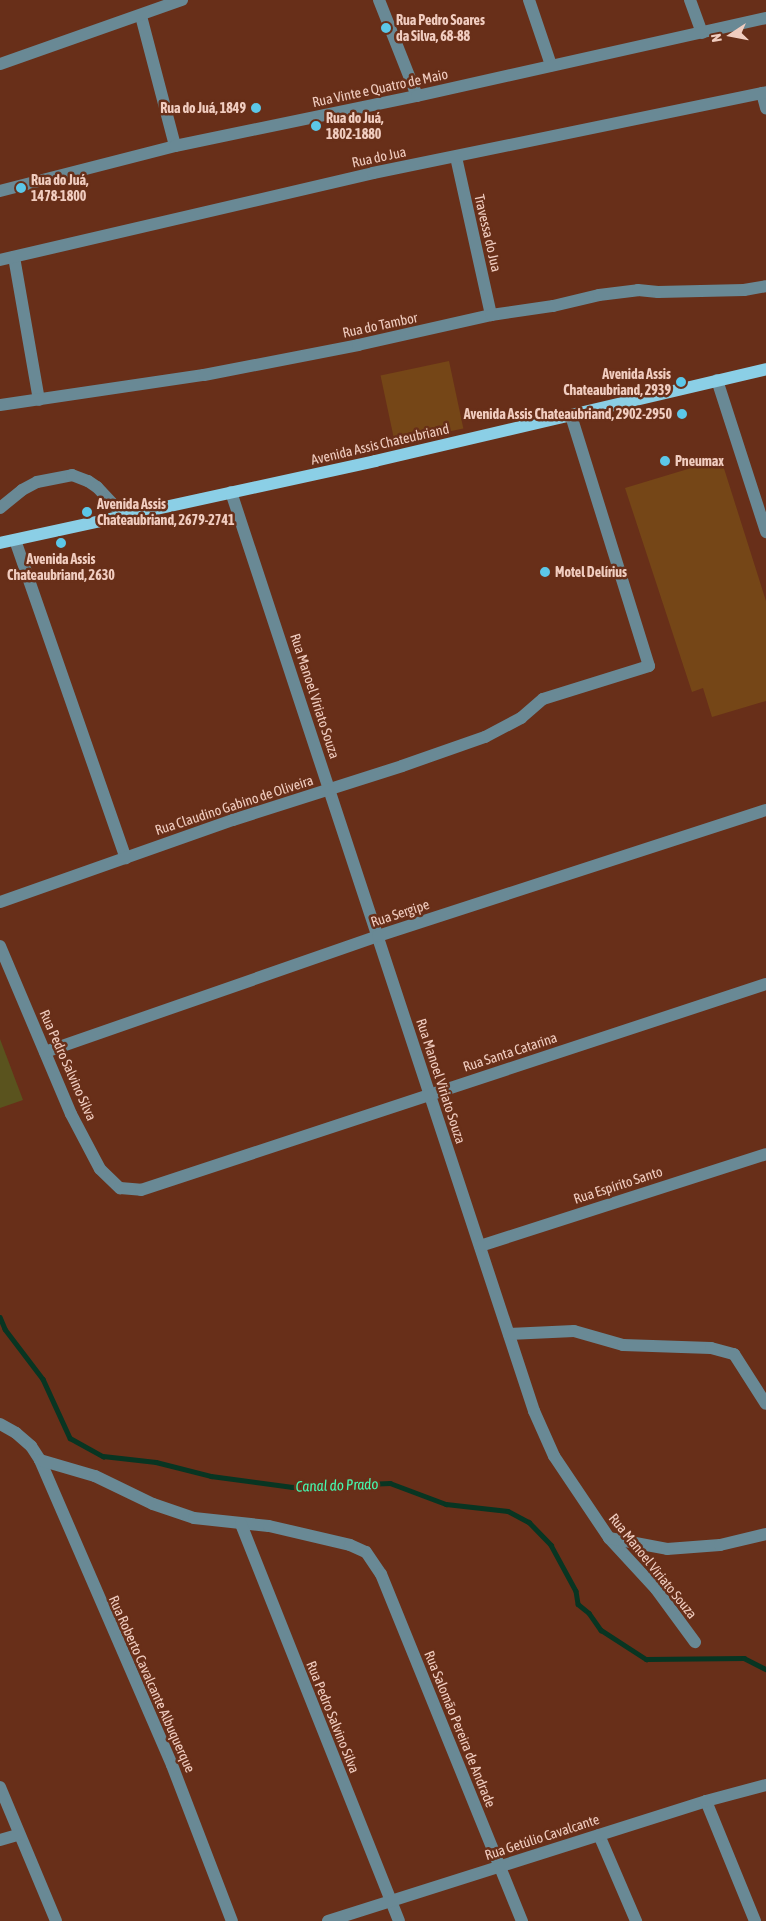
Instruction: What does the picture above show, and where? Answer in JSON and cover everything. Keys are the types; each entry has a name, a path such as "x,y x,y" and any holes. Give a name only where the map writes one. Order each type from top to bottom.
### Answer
{"main road":[{"name":"Avenida Assis Chateubriand","path":"0,543 571,415 766,369"}],"street":[{"path":"0,64 182,0"},
{"path":"379,0 417,96"},
{"path":"529,0 551,65"},
{"path":"690,0 702,33"},
{"path":"140,16 175,146"},
{"name":"Rua Vinte e Quatro de Maio","path":"0,191 175,146 417,96 766,18"},
{"path":"764,92 766,108"},
{"name":"Rua do Jua","path":"0,260 373,173 764,92"},
{"name":"Travessa do Jua","path":"456,157 491,315"},
{"path":"14,257 39,400"},
{"name":"Rua do Tambor","path":"0,405 204,375 358,345 491,315 553,306 599,295 638,290 678,292 744,290 766,286"},
{"path":"717,380 766,532"},
{"name":"Rua Claudino Gabino de Oliveira","path":"0,902 485,737 521,718 543,699 649,666 571,415"},
{"path":"0,508 22,490 37,482 72,475 93,484 108,496 123,515"},
{"name":"Rua Manoel Viriato Souza","path":"231,492 534,1411 554,1456 609,1538 656,1589 694,1642"},
{"path":"15,540 126,858"},
{"name":"Rua Sergipe","path":"45,1052 378,936 766,810"},
{"name":"Rua Pedro Salvino Silva","path":"0,946 71,1114 100,1169 120,1188"},
{"name":"Rua Santa Catarina","path":"120,1188 140,1190 766,984"},
{"name":"Rua Espírito Santo","path":"480,1246 766,1154"},
{"path":"509,1334 574,1331 623,1345 711,1348 734,1354 766,1404"},
{"name":"Rua Roberto Cavalcante Albuquerque","path":"0,1424 16,1433 31,1446 40,1460 172,1765 232,1921"},
{"path":"40,1460 95,1476 152,1504 178,1514 241,1524"},
{"name":"Rua Pedro Salvino Silva","path":"241,1524 399,1921"},
{"name":"Rua Salomão Pereira de Andrade","path":"241,1524 268,1526 350,1545 366,1552 380,1574 522,1921"},
{"path":"609,1538 667,1548 720,1545 766,1534"},
{"name":"Rua Getúlio Cavalcante","path":"328,1921 706,1801 766,1786"},
{"path":"0,1787 18,1835 56,1921"},
{"path":"706,1801 755,1921"},
{"path":"599,1834 636,1921"},
{"path":"0,1840 18,1835"}],"shaded area":[{"path":"0,1039 23,1100 0,1108"}],"building":[{"path":"449,361 463,428 395,443 381,376"},
{"path":"721,459 766,601 766,701 712,717 703,688 692,692 625,488"}],"waterway":[{"name":"Canal do Prado","path":"0,1317 5,1329 43,1379 70,1438 103,1456 156,1462 211,1476 292,1487 390,1483 446,1504 508,1511 529,1522 551,1545 576,1591 578,1604 589,1613 601,1630 646,1659 744,1658 766,1669"}],"place":[{"name":"Rua Pedro Soares da Silva, 68-88","path":"386,28"},
{"name":"Rua do Juá, 1849","path":"256,108"},
{"name":"Rua do Juá, 1802-1880","path":"316,126"},
{"name":"Rua do Juá, 1478-1800","path":"21,188"},
{"name":"Avenida Assis Chateaubriand, 2939","path":"681,382"},
{"name":"Avenida Assis Chateaubriand, 2902-2950","path":"682,414"},
{"name":"Pneumax","path":"665,461"},
{"name":"Avenida Assis Chateaubriand, 2679-2741","path":"87,512"},
{"name":"Avenida Assis Chateaubriand, 2630","path":"61,543"},
{"name":"Motel Delírius","path":"545,572"}]}
